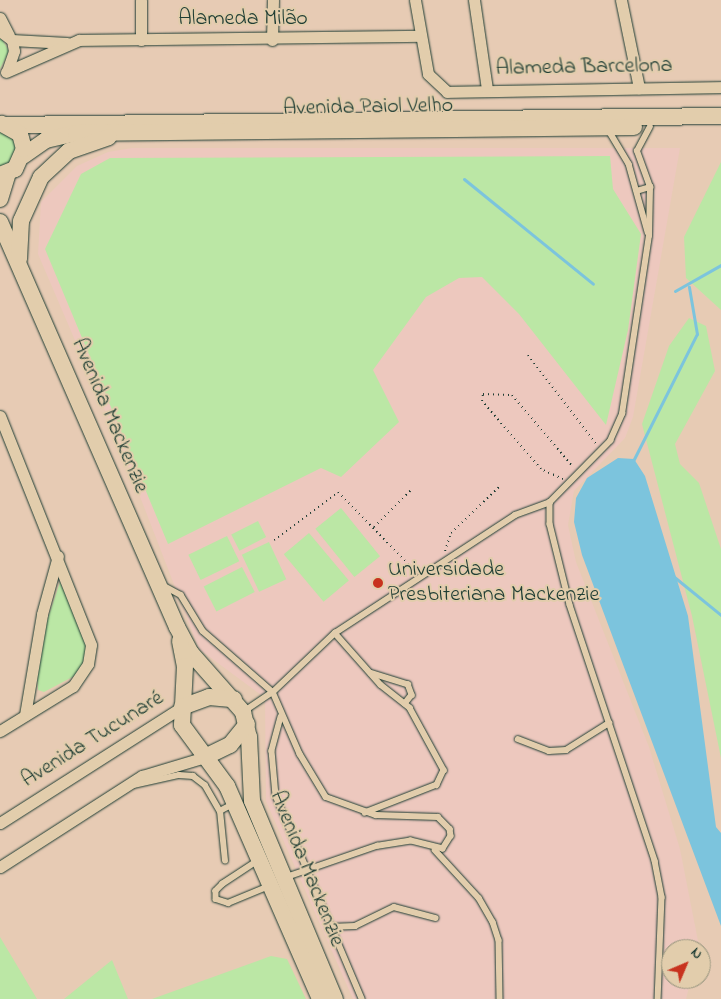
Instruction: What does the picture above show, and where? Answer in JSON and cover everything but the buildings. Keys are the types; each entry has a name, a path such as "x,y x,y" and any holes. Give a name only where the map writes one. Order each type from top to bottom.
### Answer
{"main road":[{"name":"Avenida Paiol Velho","path":"3,124 99,120 721,116"},
{"path":"3,124 20,134 23,156"},
{"name":"Avenida Paiol Velho","path":"4,174 39,144 65,133 721,127"},
{"path":"19,262 21,221 41,177 69,151 119,133"},
{"path":"0,199 4,174"},
{"name":"Avenida Mackenzie","path":"0,222 177,627 200,664 242,712 252,801 277,882 320,999"},
{"name":"Avenida Mackenzie","path":"177,627 185,666 182,707 187,737 204,757 235,803 260,860 277,882 335,999"},
{"path":"182,707 209,696 242,712 230,745 204,757"}],"street":[{"path":"141,0 141,40"},
{"path":"272,40 273,0"},
{"path":"415,0 420,36"},
{"path":"474,0 487,89"},
{"path":"621,0 639,88"},
{"path":"0,18 14,59 3,74"},
{"name":"Alameda Milão","path":"7,36 67,43 141,40 272,40 420,36"},
{"name":"Alameda Barcelona","path":"420,36 428,74 447,92 487,89 721,87"},
{"name":"Alameda Milão","path":"3,74 67,43"},
{"path":"0,416 89,631 90,654 73,686 0,731"},
{"path":"25,715 42,614 58,556"},
{"name":"Avenida Tucunaré","path":"0,823 182,707"},
{"path":"0,867 127,786 156,770 204,757"}],"lane":[{"path":"607,127 629,164 649,236"},
{"path":"242,712 272,692 335,633 514,515 550,502 602,451 622,414 649,236 650,187 637,149 650,127"},
{"path":"629,164 639,158"},
{"path":"637,191 650,187"},
{"path":"550,502 550,524 568,596 609,723 641,808 662,897 658,999"},
{"path":"158,584 181,595 204,632 272,692 281,718 326,797 365,813 438,816 452,836 449,845 435,850"},
{"path":"335,633 371,673 418,718 444,777 437,786 365,813"},
{"path":"371,673 408,684 412,695 405,704"},
{"path":"281,718 272,751 276,796 329,927 362,999"},
{"path":"518,739 549,751 566,750 609,723"},
{"path":"127,786 193,776 205,784 220,811 226,861"},
{"path":"220,811 235,803"},
{"path":"260,860 223,884 216,891 216,899 228,903 306,869 378,846 411,841 435,850 479,898 493,922 499,940 500,999"},
{"path":"329,927 356,926 394,907 436,918"}],"path":[{"path":"528,355 602,451"},
{"path":"572,482 541,469 482,401 483,394 512,395 579,475"},
{"path":"447,559 447,538 500,486"},
{"path":"374,527 411,490"},
{"path":"274,540 332,493 345,497 421,578"}],"shaded area":[{"name":"Universidade Presbiteriana Mackenzie","path":"132,148 680,148 633,417 625,438 574,491 568,525 576,562 649,747 680,849 698,939 661,939 661,989 688,989 686,999 353,999 266,801 265,698 199,649 122,450 38,254 41,202 77,166 108,152"}],"green space":[{"path":"0,36 9,51 0,69"},
{"path":"0,127 13,132 19,157 0,170"},
{"path":"610,156 613,189 641,234 628,330 606,425 519,314 482,277 459,278 426,297 373,370 399,422 341,477 321,468 168,544 45,249 81,174 110,158"},
{"path":"721,162 721,310 686,278 684,237"},
{"path":"689,318 706,326 715,371 675,444 680,464 699,483 721,549 721,758 692,616 642,424 669,346"},
{"path":"341,508 380,556 354,577 315,529"},
{"path":"258,521 266,537 239,551 231,535"},
{"path":"309,533 349,580 324,602 284,554"},
{"path":"227,536 239,561 201,580 188,555"},
{"path":"269,542 286,579 259,592 242,555"},
{"path":"242,567 255,592 216,611 204,587"},
{"path":"60,582 88,643 80,673 44,692 38,690 37,674 45,627"},
{"path":"0,937 37,999 0,999"},
{"path":"271,956 287,959 306,999 152,999"},
{"path":"112,960 128,999 64,999"}],"water":[{"path":"618,458 634,459 645,476 688,616 716,827 721,833 721,926 582,555 574,522 576,498 587,478"}],"waterway":[{"path":"464,179 593,284"},
{"path":"675,291 721,265"},
{"path":"633,461 697,334 689,287"},
{"path":"673,576 721,615"}],"place":[{"name":"Universidade Presbiteriana Mackenzie","path":"378,583"}]}
